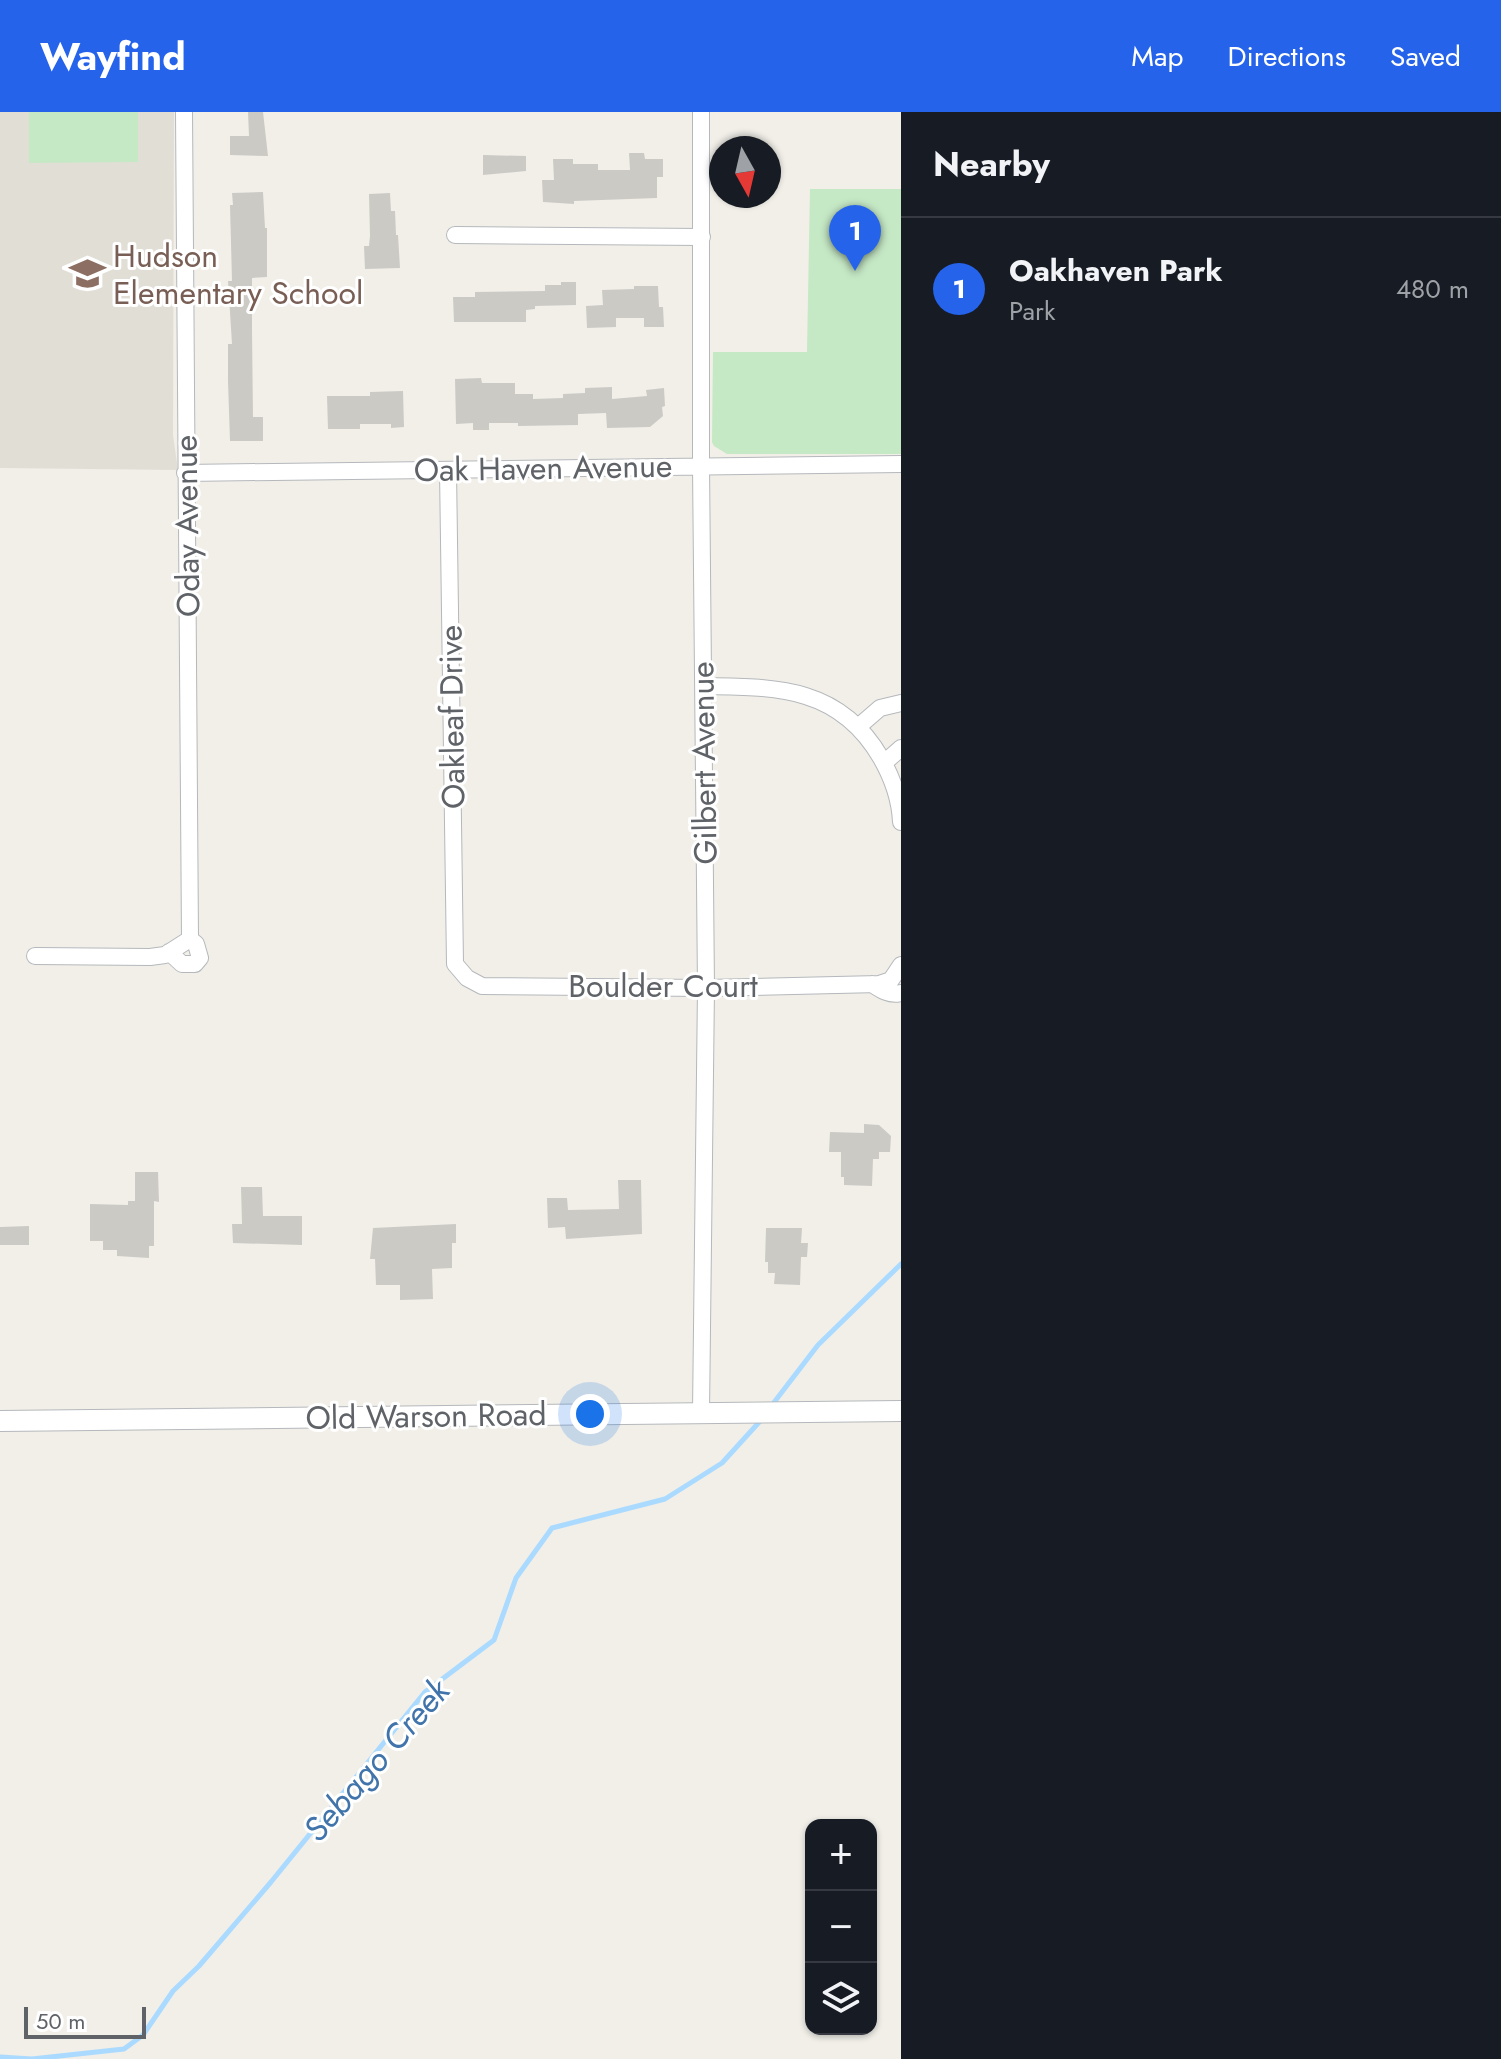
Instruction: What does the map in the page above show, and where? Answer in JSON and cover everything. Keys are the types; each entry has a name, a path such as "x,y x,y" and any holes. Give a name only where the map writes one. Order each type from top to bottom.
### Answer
{"street":[{"name":"Oday Avenue","path":"169,952 182,964 195,964 200,958 196,944 190,939 184,112"},
{"name":"Gilbert Avenue","path":"701,112 706,988 701,1413"},
{"path":"455,235 702,237"},
{"name":"Oak Haven Avenue","path":"185,473 901,464"},
{"name":"Oakleaf Drive","path":"448,470 455,964"},
{"path":"704,686 759,686 788,691 846,714 873,744 884,763 900,804 901,822"},
{"path":"858,727 880,708 901,703"},
{"path":"884,763 901,748"},
{"path":"35,956 150,957 169,952 190,939"},
{"name":"Boulder Court","path":"455,964 467,978 482,986 706,988 876,984 882,991 895,995 901,993"},
{"path":"876,984 891,980 901,965"},
{"name":"Old Warson Road","path":"0,1421 901,1411"}],"shaded area":[{"name":"Hudson Elementary School","path":"0,112 174,112 173,435 178,470 0,468"}],"green space":[{"path":"29,112 138,112 138,162 29,163"},
{"path":"810,189 901,189 901,454 727,454 712,442 713,352 807,352"}],"building":[{"path":"248,112 263,112 268,156 230,155 230,136 249,136"},
{"path":"629,153 644,153 645,159 663,159 663,177 657,177 657,198 574,201 574,204 543,202 542,180 554,180 553,159 573,159 573,164 598,164 598,170 630,170"},
{"path":"483,155 526,156 526,171 483,175"},
{"path":"263,192 267,277 252,278 252,330 253,417 263,417 263,441 230,441 230,205 233,205 232,193"},
{"path":"390,193 391,211 395,211 400,268 365,269 364,246 369,246 370,236 369,194"},
{"path":"561,282 576,282 576,305 535,306 535,309 526,310 526,322 454,322 453,297 475,297 475,292 545,291 545,285 561,285"},
{"path":"634,286 658,286 664,327 644,327 644,318 616,318 616,327 587,328 586,306 603,305 602,290 634,289"},
{"path":"481,378 482,383 515,383 515,394 533,394 533,399 563,398 563,394 585,393 585,388 612,387 612,399 647,396 646,390 664,388 665,406 662,407 663,416 650,427 607,428 606,413 578,414 578,425 489,423 489,430 473,430 473,423 456,424 455,379"},
{"path":"403,391 404,427 360,424 360,429 328,429 327,396 370,396 370,392"},
{"path":"864,1124 879,1125 891,1136 890,1152 879,1152 879,1159 873,1159 872,1186 844,1185 841,1152 829,1152 830,1132 864,1133"},
{"path":"135,1172 158,1172 159,1202 154,1201 154,1246 149,1246 149,1258 117,1256 117,1250 103,1250 103,1241 90,1241 90,1204 128,1205 128,1201 135,1201"},
{"path":"618,1180 641,1180 642,1234 566,1239 565,1227 548,1228 547,1198 567,1198 568,1210 619,1209"},
{"path":"241,1187 262,1187 263,1216 302,1216 302,1245 233,1243 232,1224 242,1224"},
{"path":"456,1224 452,1268 432,1269 433,1299 400,1300 400,1285 376,1285 375,1259 370,1259 373,1228"},
{"path":"29,1226 29,1245 0,1245 0,1227"},
{"path":"766,1228 802,1228 801,1243 808,1243 807,1257 801,1257 800,1285 774,1284 775,1273 768,1273 768,1262 765,1262"}],"waterway":[{"name":"Sebago Creek","path":"772,1405 818,1345 901,1264"},
{"name":"Sebago Creek","path":"0,2057 32,2059 124,2049 143,2035 173,1991 199,1966 271,1882 425,1692 494,1640 516,1578 552,1528 665,1499 722,1463 762,1419"}],"place":[{"name":"Oakhaven Park","path":"855,271"},
{"name":"Hudson Elementary School","path":"87,274"}]}
